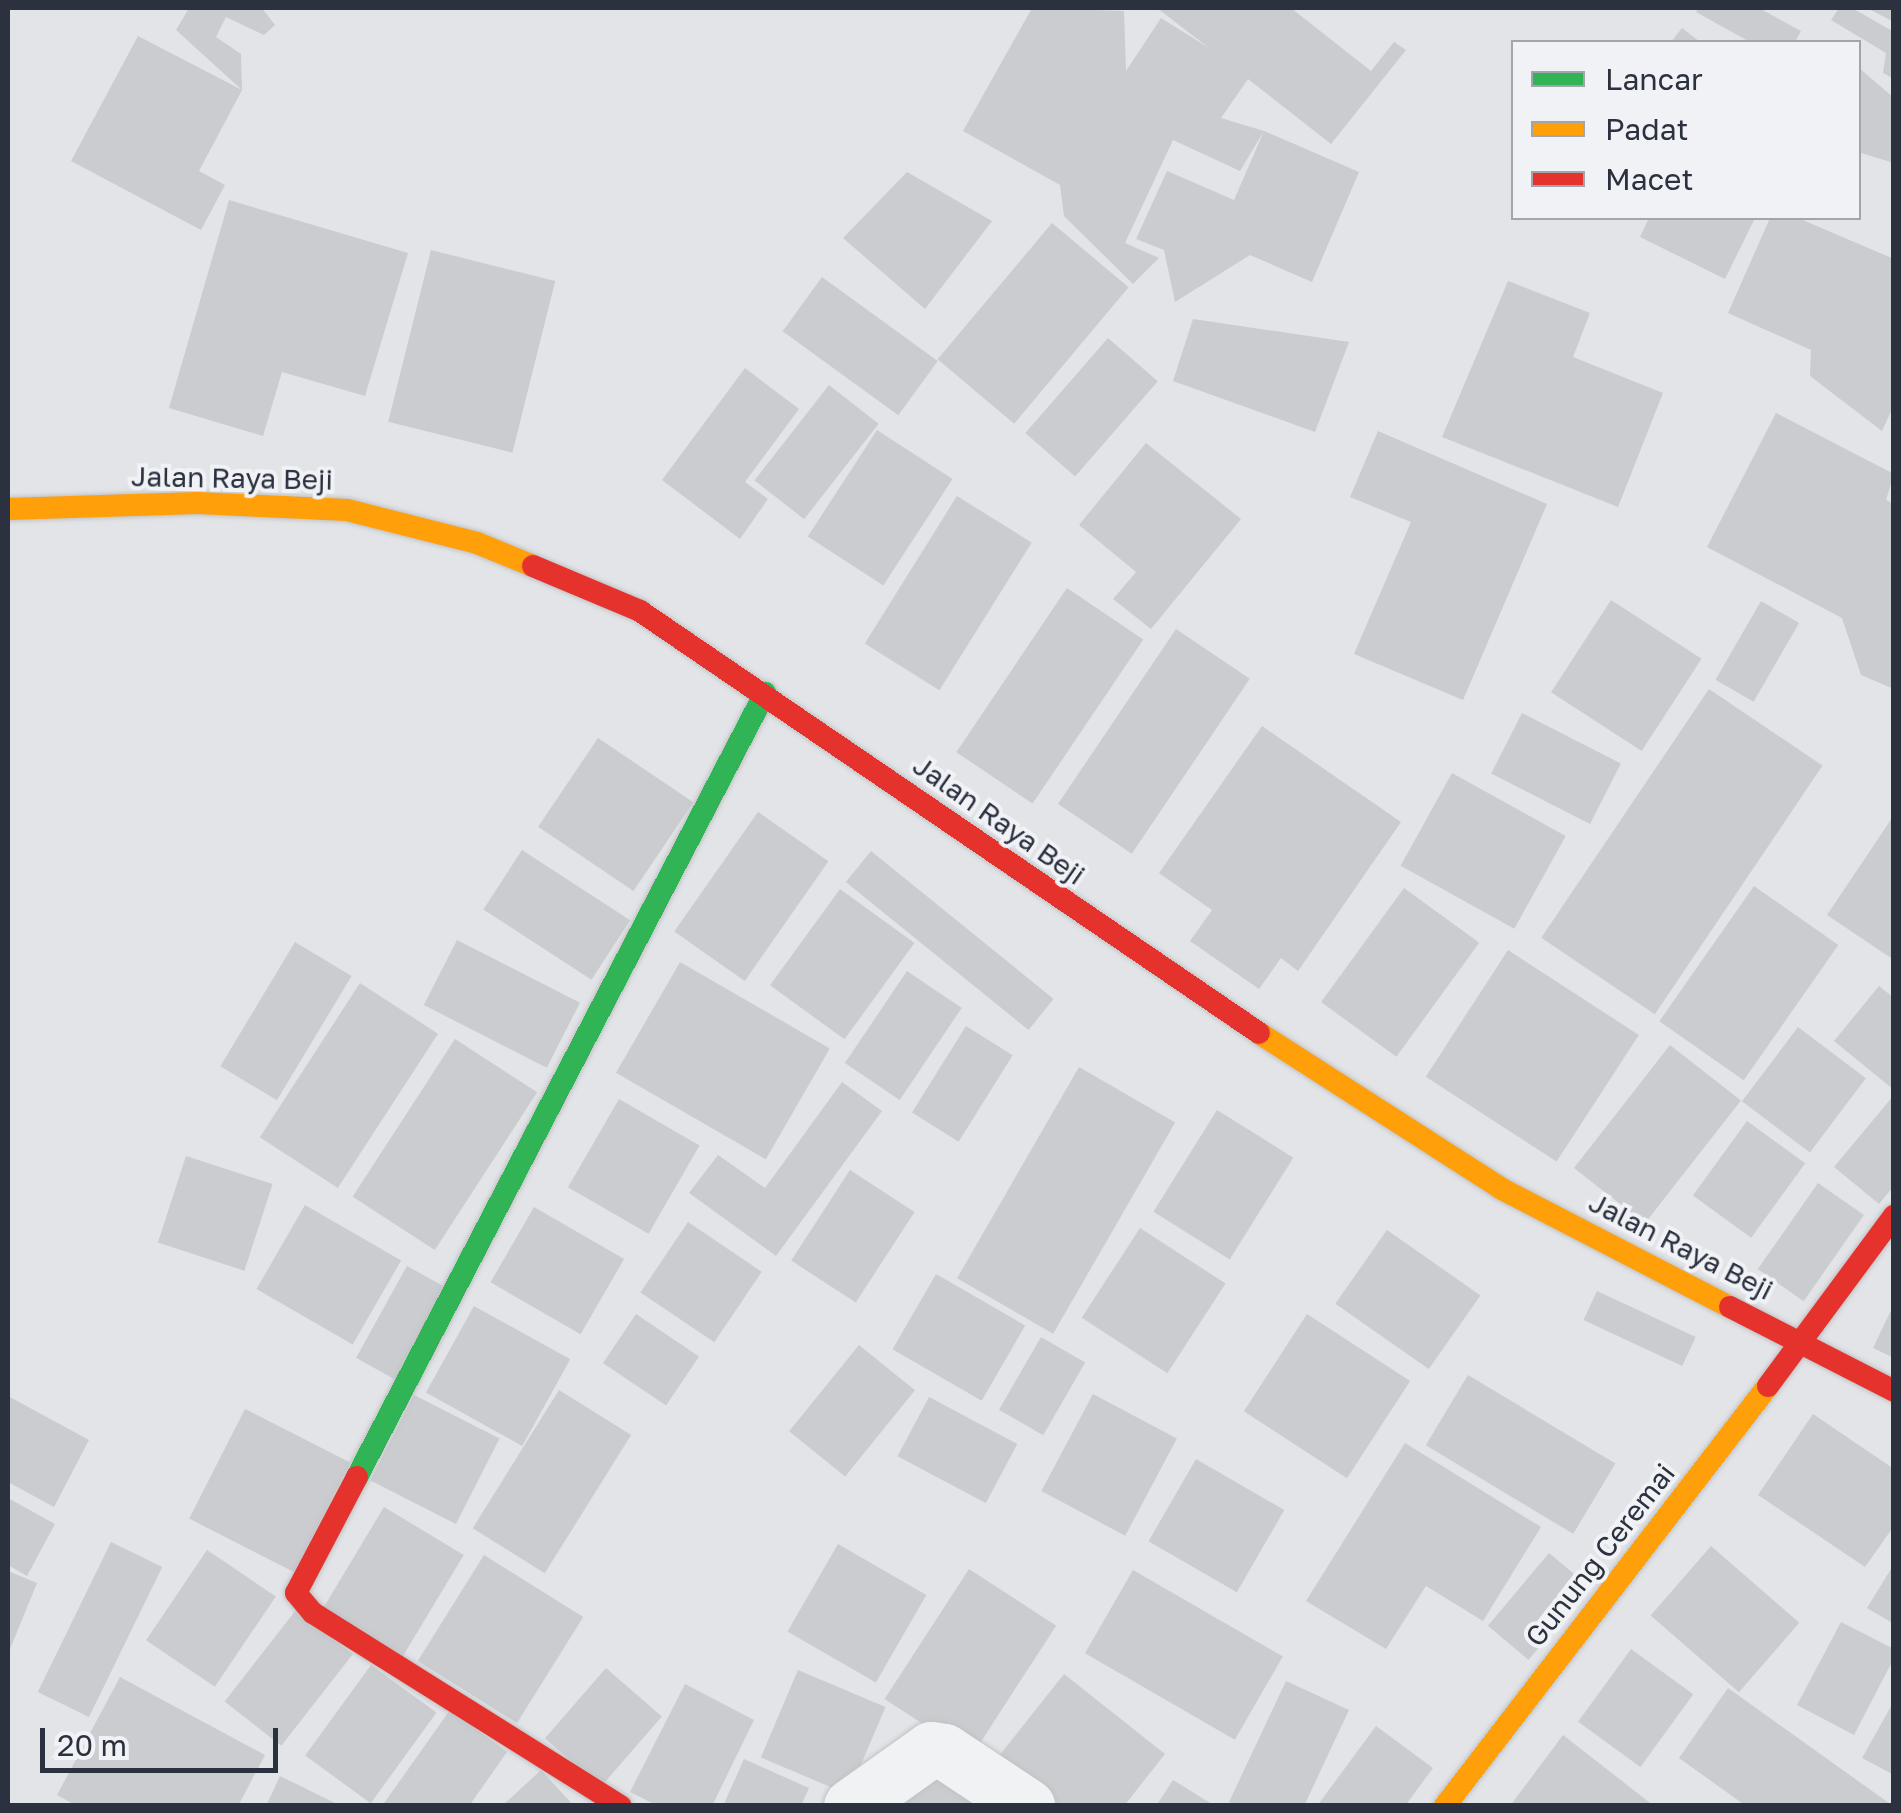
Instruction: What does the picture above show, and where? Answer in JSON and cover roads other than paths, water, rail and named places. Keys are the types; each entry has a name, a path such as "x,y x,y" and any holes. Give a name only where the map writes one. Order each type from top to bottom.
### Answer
{"street":[{"name":"Jalan Raya Beji","path":"8,509 198,503 348,510 477,543 640,611 1165,973 1502,1189 1894,1390"},
{"path":"620,1806 313,1613 296,1592 764,693"},
{"name":"Gunung Ceremai","path":"1445,1806 1802,1342 1894,1216"},
{"path":"851,1806 920,1752 930,1749 944,1751 1026,1806"}]}
